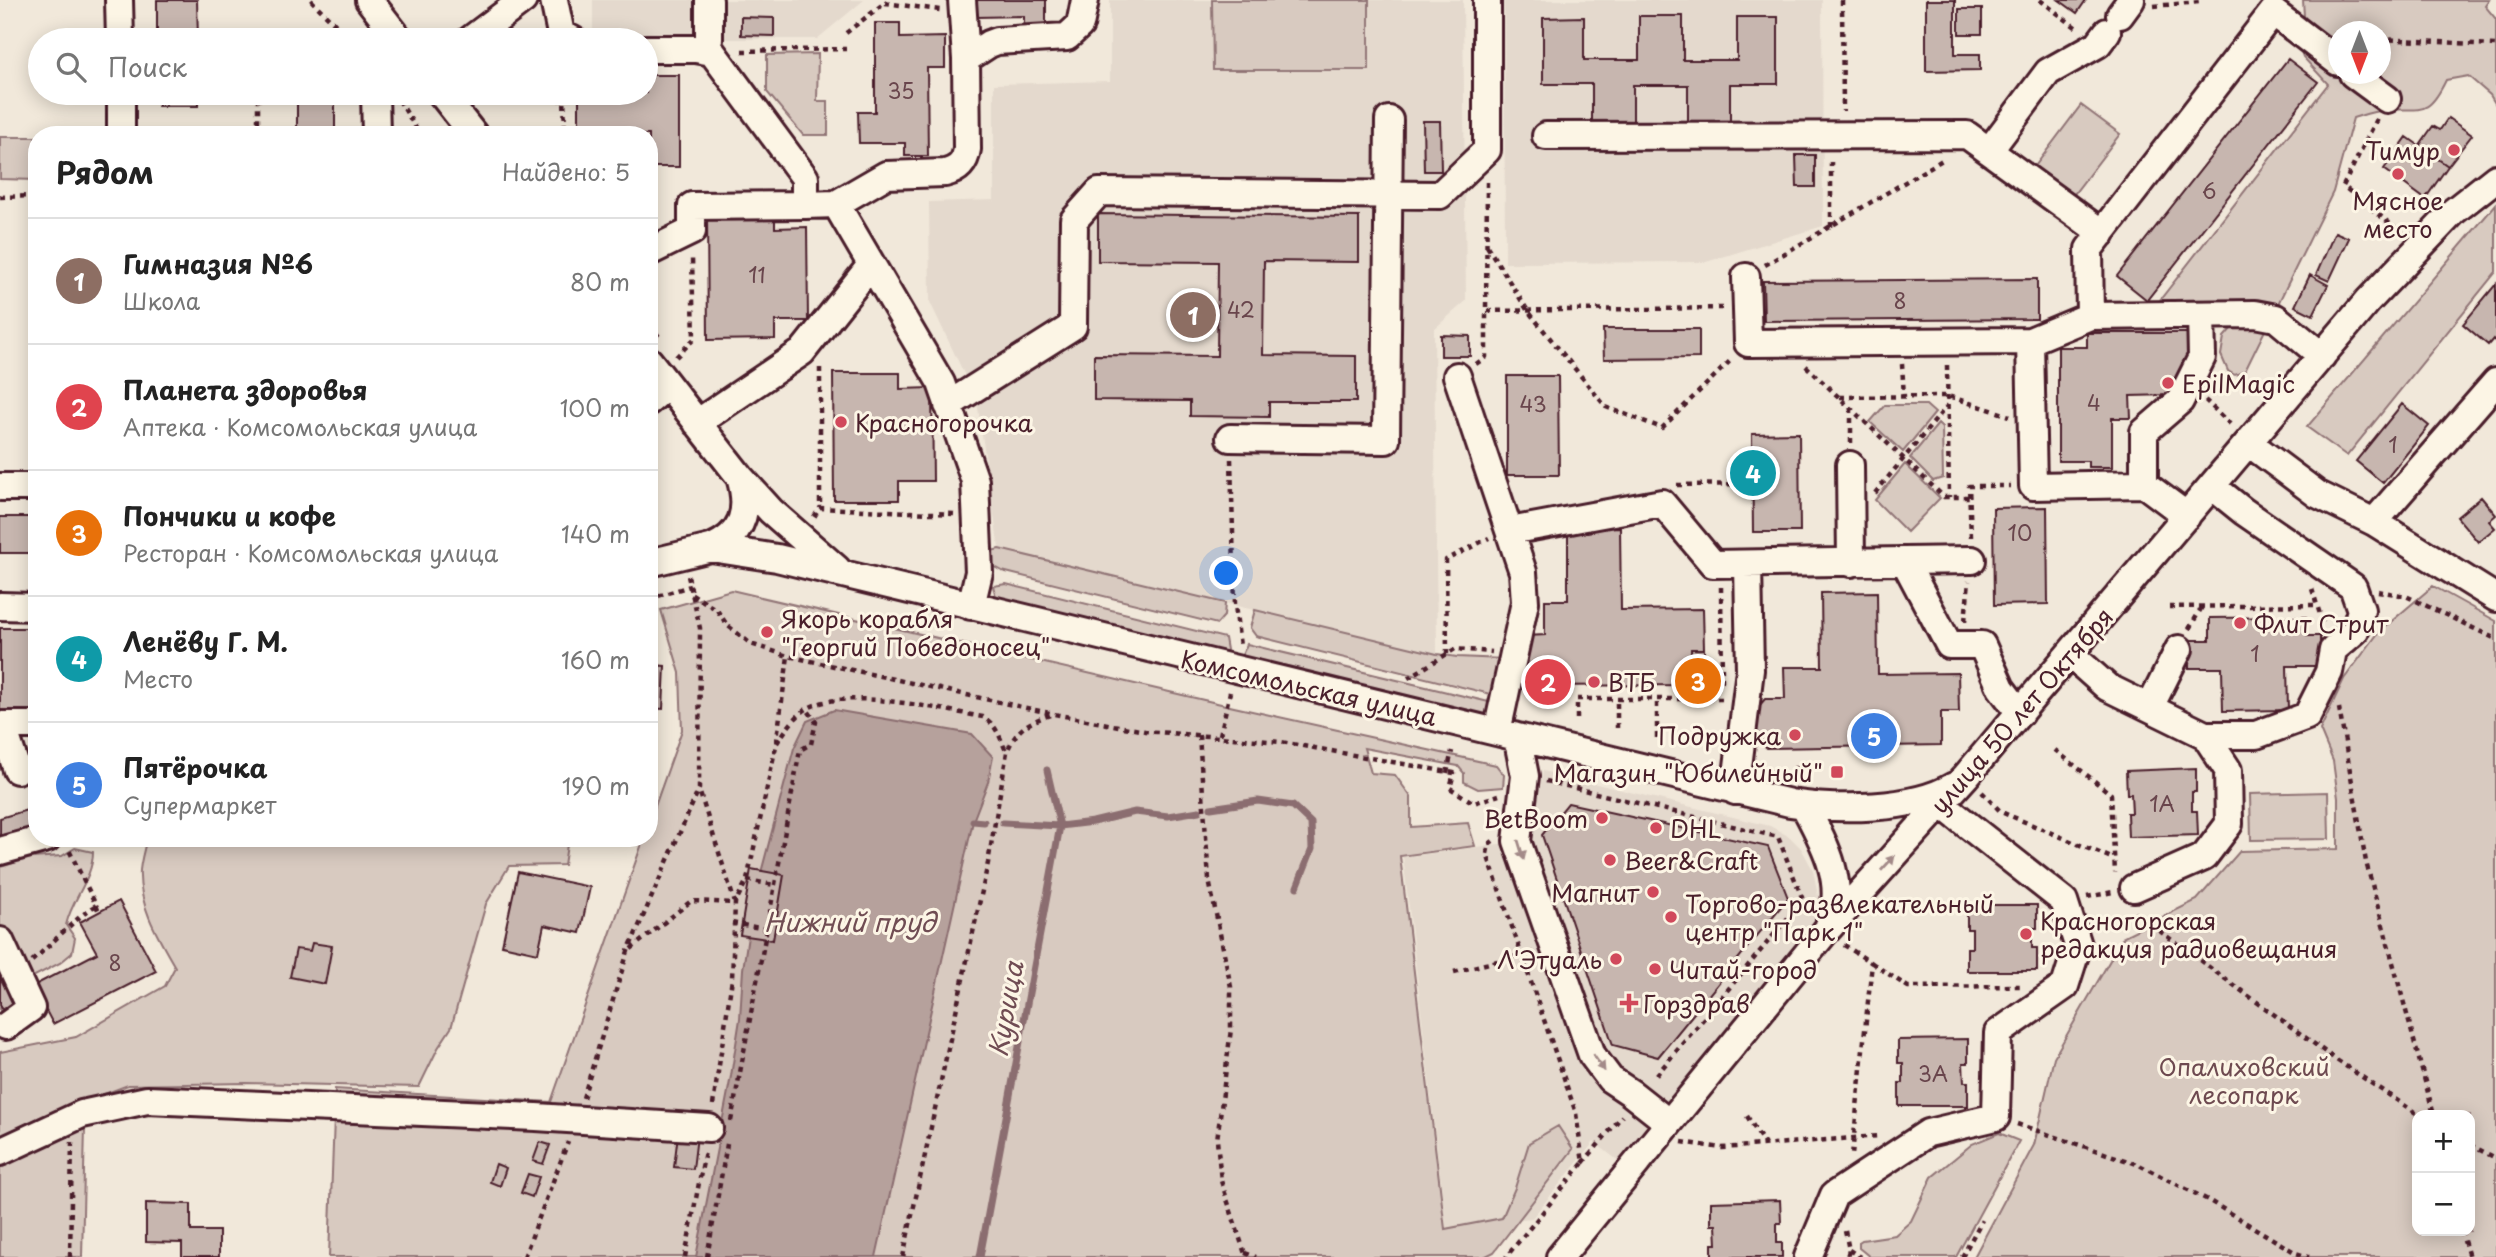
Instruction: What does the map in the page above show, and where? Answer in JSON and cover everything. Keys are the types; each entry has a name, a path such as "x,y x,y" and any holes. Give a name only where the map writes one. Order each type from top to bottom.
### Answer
{"street":[{"path":"119,0 120,28"},
{"path":"369,0 391,28"},
{"path":"487,28 523,0"},
{"path":"554,0 560,28"},
{"path":"709,0 709,52 805,178 805,205"},
{"path":"966,59 997,41 1068,37 1080,25 1085,0"},
{"path":"948,405 1073,326 1074,220 1099,192 1440,195 1487,150 1487,0"},
{"path":"2090,316 2089,249 2276,6 2328,52"},
{"path":"658,248 692,231 692,205 836,204 886,175 944,173 961,166 967,149 966,59 962,7"},
{"path":"1982,146 2048,72 2116,20"},
{"path":"658,50 709,52"},
{"path":"2367,84 2387,99"},
{"path":"121,105 121,126"},
{"path":"375,105 376,126"},
{"path":"450,105 467,126"},
{"path":"1230,438 1386,440 1388,120"},
{"path":"1546,136 1967,135 2102,233"},
{"name":"улица 50 лет Октября","path":"1560,1257 1663,1131 1833,937 1941,804 1974,784 2020,713 2322,356 2417,247 2454,211 2496,177"},
{"path":"836,204 941,383 975,481 979,572 971,606"},
{"path":"697,423 802,352 871,265"},
{"path":"1746,276 1748,343 2030,341 2090,316 2255,314 2276,318 2322,356"},
{"path":"2144,484 2144,432 2180,401 2202,358 2202,314"},
{"path":"2030,341 2032,486 2144,484 2187,516"},
{"path":"1457,376 1502,533 1523,572 1525,601 1514,653 1505,734 1519,746 1525,776 1517,841 1592,1055 1609,1079 1637,1098 1663,1131"},
{"path":"2374,523 2496,382"},
{"path":"659,393 697,423 771,511 844,575"},
{"path":"2249,443 2317,494 2374,523 2496,598"},
{"path":"1850,465 1851,563"},
{"path":"711,548 724,543 739,526 745,505 740,477"},
{"path":"2070,654 2107,687 2205,735 2256,735 2307,716 2329,672 2333,650 2355,631 2361,610 2353,587 2243,511 2212,486"},
{"path":"0,487 28,487"},
{"path":"1502,533 1662,503 1713,564 1972,561"},
{"name":"Комсомольская улица","path":"658,561 711,548 777,558 1735,791 1804,805 1850,807 1913,800 1950,788 1974,784"},
{"path":"1905,562 1949,645 1982,645 2001,688 2020,713"},
{"path":"1735,791 1750,670 1748,564"},
{"path":"0,606 28,607"},
{"path":"2150,707 2179,649"},
{"path":"18,770 4,725 28,725"},
{"path":"2134,888 2204,857 2229,824 2228,770 2205,735"},
{"path":"1808,1257 1834,1195 1928,1133 1996,1117 1997,1033 2065,986 2078,945 2064,901 1941,804"},
{"path":"1804,805 1825,844 1835,878 1833,937"},
{"path":"0,851 28,843"},
{"path":"0,941 31,1008 6,1026"},
{"path":"0,1152 73,1118 147,1100 577,1119 709,1128"}],"path":[{"path":"311,0 339,28"},
{"path":"1830,227 1837,135 1842,0"},
{"path":"2040,0 2116,20 2199,2"},
{"path":"846,33 886,1 962,7"},
{"path":"2391,40 2496,46"},
{"path":"709,52 846,49"},
{"path":"2387,99 2343,186 2417,247"},
{"path":"252,126 258,121 258,105"},
{"path":"402,105 415,126"},
{"path":"564,105 565,126"},
{"path":"1746,276 1830,227 1982,146"},
{"path":"1457,376 1486,358 1487,150"},
{"path":"0,197 28,196"},
{"path":"676,358 694,340 692,231"},
{"path":"1487,245 1528,311 1606,407 1662,428 1748,343"},
{"path":"1486,312 1747,308"},
{"path":"810,523 820,508 820,330"},
{"path":"1946,341 1949,497"},
{"path":"1782,342 1944,497 1969,497"},
{"path":"1901,342 1904,397"},
{"path":"2189,384 2230,424"},
{"path":"1838,397 1948,396 2031,423"},
{"path":"1850,523 1948,405"},
{"path":"1850,465 1851,409"},
{"path":"1230,438 1235,605 1240,650"},
{"path":"1675,485 1753,484"},
{"path":"1963,645 1972,561 1969,486 2032,486"},
{"path":"820,508 977,515"},
{"path":"1447,654 1446,560 1502,533"},
{"path":"1577,719 1577,699 1722,701 1721,581 1713,564"},
{"path":"687,575 700,628 699,789 735,903"},
{"path":"658,596 690,586"},
{"path":"2353,587 2406,596 2496,639"},
{"path":"692,594 717,610 727,625 751,645 788,656 1145,731 1281,742 1454,773 1450,788 1474,803 1512,792 1513,777 1525,776 1778,837"},
{"path":"2169,607 2316,605"},
{"path":"1408,678 1455,649 1514,653"},
{"path":"685,1257 709,1128 732,979 732,923 735,903 747,880 776,746 788,656"},
{"path":"1220,735 1233,683"},
{"path":"1617,699 1617,728"},
{"path":"1657,700 1657,738"},
{"path":"776,746 790,723 807,709 825,702 888,701 984,717 996,728 1007,752"},
{"path":"2339,706 2366,862 2433,1110"},
{"path":"707,1257 800,750 811,744 816,722 807,709"},
{"path":"903,1257 988,863 1007,752 1013,736 1032,721 1054,714"},
{"path":"1199,735 1209,880 1231,987 1231,1029 1217,1140 1221,1181 1245,1255 1255,1257"},
{"path":"2055,750 2111,794 2116,892 2064,901"},
{"path":"1447,773 1452,751"},
{"path":"1974,784 2001,812 2114,859"},
{"path":"524,1257 577,1119 628,951 699,789"},
{"path":"1506,1257 1803,900 1778,837 1782,829"},
{"path":"1497,839 1489,844 1487,854 1576,1113 1583,1163"},
{"path":"67,847 99,912"},
{"path":"747,880 774,885"},
{"path":"2134,888 2128,889 2134,912 2335,1059 2412,1110"},
{"path":"628,951 691,901 735,903"},
{"path":"16,975 56,941 76,918 96,905"},
{"path":"732,923 766,929"},
{"path":"1833,937 1908,987 2026,986"},
{"path":"1454,972 1522,955 1553,944"},
{"path":"1849,1187 1872,963"},
{"path":"1747,1116 1765,1145"},
{"path":"1996,1117 2137,1164 2208,1200 2297,1255 2309,1257"},
{"path":"70,1257 73,1118"},
{"path":"1663,1131 1722,1148 1928,1133"},
{"path":"2475,1148 2496,1158"},
{"path":"1962,1257 1982,1220"},
{"path":"2463,1236 2469,1257"},
{"path":"1849,1250 1860,1257"}],"shaded area":[{"path":"593,0 864,0 817,39 658,39 658,28 593,28"},
{"path":"1110,0 1463,0 1466,301 1434,329 1437,654 999,549 977,401 930,302 929,202 994,200 994,84 1110,81"},
{"path":"1504,0 1822,0 1823,226 1706,262 1505,263"},
{"path":"1543,771 1770,826 1790,837 1801,848 1813,870 1818,896 1816,919 1620,1162 1594,1142 1532,1218 1446,1228 1403,857 1529,840"}],"green space":[{"path":"1212,0 1369,0 1369,70 1213,70"},
{"path":"2303,0 2489,0 2485,6 2496,19 2496,105 2490,95 2468,76 2446,80 2428,106 2381,111 2353,118 2333,192 2245,371 2235,375 2228,371 2221,355 2224,337 2231,329 2232,310 2160,300 2328,84 2303,57 2298,43 2309,24 2304,16"},
{"path":"818,54 817,101 828,101 828,135 803,135 767,92 767,55"},
{"path":"2081,105 2120,134 2071,198 2033,169"},
{"path":"0,137 28,137 28,180 0,179"},
{"path":"2496,204 2496,272 2347,456 2307,427"},
{"path":"1885,405 1926,405 1935,413 1903,452 1870,422"},
{"path":"1938,424 1942,428 1943,478 1933,481 1910,458"},
{"path":"1905,464 1940,498 1907,532 1875,500"},
{"path":"999,549 1225,603 1224,616 1217,624 1002,571 991,565 988,552"},
{"path":"1006,584 1225,638 1227,650 1224,654 996,597 993,586"},
{"name":"Опалиховский лесопарк","path":"2433,586 2496,621 2496,1257 1974,1257 2034,1145 2054,1057 2124,936 2197,900 2240,851 2338,849 2338,798 2333,761 2320,730 2344,679 2379,632"},
{"path":"731,590 1496,765 1504,775 1503,787 1478,789 1464,782 1464,773 1458,766 1364,748 1371,773 1395,775 1411,797 1411,827 1468,823 1475,846 1400,856 1445,1229 1502,1218 1529,1143 1558,1126 1573,1149 1494,1252 1484,1257 329,1257 335,1089 551,1102 641,847 658,847 658,798 682,730 680,673 661,610"},
{"path":"1255,610 1437,654 1503,659 1495,689 1490,694 1256,636 1250,628"},
{"path":"1247,644 1493,703 1490,718 1247,659 1242,655"},
{"path":"2328,792 2329,839 2251,840 2250,794"},
{"path":"145,847 567,847 564,865 509,866 486,904 451,1028 419,1087 246,1083 128,1085 33,1121 0,1137 0,1052 76,1037 165,986 175,967 162,945 142,896 142,858"},
{"path":"75,848 93,852 90,871 66,925 75,938 72,953 60,963 19,984 0,1014 0,867 31,858 62,856"},
{"path":"85,1127 82,1257 0,1257 0,1167"},
{"path":"1999,1133 2019,1141 1956,1257 1870,1257 1859,1248 1859,1242 1862,1240 1895,1235 1911,1221 1932,1177 1972,1144"}],"water":[{"name":"Нижний пруд","path":"834,710 972,734 993,757 988,782 973,821 876,1257 696,1257 731,1076 753,903 794,748 807,721"}],"building":[{"path":"157,0 197,0 198,28 157,28"},
{"path":"977,0 1046,0 1046,29 1024,30 1024,16 977,17"},
{"path":"1926,0 1955,0 1955,54 1980,54 1980,70 1926,71"},
{"path":"2059,0 2086,0 2077,13"},
{"path":"1959,9 1982,9 1982,34 1959,34"},
{"path":"1639,16 1683,16 1683,60 1737,60 1737,17 1778,17 1778,84 1730,84 1730,125 1688,125 1688,85 1633,85 1633,125 1592,125 1592,84 1543,84 1543,18 1584,17 1584,60 1639,60"},
{"path":"741,17 774,18 774,36 741,35"},
{"path":"875,23 900,23 900,38 945,37 945,68 927,68 928,156 905,156 905,143 859,143 858,112 875,112"},
{"path":"2288,59 2318,82 2147,300 2117,276"},
{"path":"658,75 679,75 679,167 658,167 658,126 579,126 579,105 658,105"},
{"path":"158,105 198,105 198,106"},
{"path":"297,105 335,105 335,126 297,126"},
{"path":"2448,118 2472,135 2448,166 2419,146 2433,126 2440,130"},
{"path":"1423,121 1440,121 1441,171 1424,171"},
{"path":"2407,137 2448,166 2425,199 2384,169"},
{"path":"1796,155 1815,155 1815,187 1797,187"},
{"path":"775,212 775,228 807,227 808,321 775,321 775,339 708,340 707,213"},
{"path":"1098,214 1359,217 1359,262 1264,261 1263,355 1356,356 1356,402 1269,402 1269,417 1190,416 1190,401 1094,400 1094,355 1217,356 1218,262 1098,261"},
{"path":"2335,232 2349,238 2329,281 2316,275"},
{"path":"2310,275 2328,285 2313,315 2295,306"},
{"path":"2037,279 2037,319 1764,321 1763,281"},
{"path":"2496,284 2496,342 2493,339 2488,345 2463,324"},
{"path":"1603,329 1699,329 1699,358 1604,359"},
{"path":"2087,333 2190,333 2190,353 2169,395 2130,396 2131,418 2112,418 2112,467 2088,467 2088,461 2058,461 2058,347 2087,347"},
{"path":"1441,335 1470,336 1470,356 1441,356"},
{"path":"833,373 900,373 900,389 932,388 933,481 899,481 899,500 834,500"},
{"path":"1507,376 1558,376 1559,475 1507,475"},
{"path":"2402,404 2429,426 2383,483 2356,461"},
{"path":"1799,433 1800,532 1753,532 1752,434"},
{"path":"2481,497 2496,515 2489,521 2495,528 2478,542 2457,517"},
{"path":"2047,507 2048,604 1994,605 1993,508"},
{"path":"0,517 28,517 28,553 0,553"},
{"path":"1620,527 1621,610 1703,609 1704,649 1691,649 1692,685 1527,686 1527,636 1545,635 1545,600 1568,600 1568,528"},
{"path":"1877,592 1878,674 1958,673 1959,712 1941,712 1941,745 1766,748 1754,735 1753,713 1765,699 1785,699 1784,667 1822,667 1821,593"},
{"path":"2306,617 2307,636 2320,636 2320,666 2287,666 2288,710 2223,711 2222,668 2189,668 2189,640 2210,640 2210,618"},
{"path":"0,628 28,628 28,710 0,710"},
{"path":"1691,649 1704,649 1704,685 1692,685"},
{"path":"658,665 665,666 663,709 658,709"},
{"path":"2196,768 2196,792 2192,792 2192,811 2197,811 2198,835 2128,837 2127,813 2132,813 2131,794 2127,794 2126,771"},
{"path":"1765,769 1779,772 1777,782 1763,779"},
{"name":"Торгово-развлекательный центр \"Парк 1\"","path":"1568,803 1768,847 1788,898 1658,1057 1613,1045 1542,835"},
{"path":"28,810 28,832 0,840 0,818"},
{"path":"751,869 784,875 773,940 740,935"},
{"path":"518,872 590,887 580,933 544,925 538,953 502,945"},
{"path":"119,901 156,971 53,1024 33,986 97,953 80,922"},
{"path":"1967,905 2037,905 2037,928 2032,928 2032,948 2037,948 2037,971 1967,971 1967,948 1972,948 1972,929 1967,929"},
{"path":"312,943 332,946 325,984 290,977 296,949 310,951"},
{"path":"0,961 19,1004 3,1011 0,1004"},
{"path":"1968,1039 1968,1063 1963,1063 1964,1082 1968,1082 1968,1106 1899,1106 1899,1083 1903,1083 1903,1063 1898,1063 1898,1040"},
{"path":"678,1134 697,1136 693,1169 674,1167"},
{"path":"540,1142 550,1145 543,1164 533,1161"},
{"path":"496,1164 506,1168 500,1186 490,1182"},
{"path":"528,1174 539,1177 532,1197 521,1193"},
{"path":"1780,1200 1781,1223 1777,1223 1777,1243 1782,1243 1782,1257 1712,1257 1712,1244 1717,1244 1716,1225 1711,1225 1711,1202"},
{"path":"146,1203 191,1204 191,1231 219,1231 219,1257 182,1257 182,1243 146,1242"}],"waterway":[{"name":"Курица","path":"980,1257 1060,826 1047,770"},
{"path":"1211,808 1258,801 1293,806 1311,823 1312,849 1297,887"},
{"path":"1003,823 1060,826 1093,822 1135,812 1168,816 1199,811"},
{"path":"973,821 984,822"}],"place":[{"name":"Тимур","path":"2454,150"},
{"name":"Мясное место","path":"2398,174"},
{"name":"Гимназия №6","path":"1193,315"},
{"name":"EpilMagic","path":"2168,383"},
{"name":"Красногорочка","path":"841,422"},
{"name":"Ленёву Г. М.","path":"1753,473"},
{"name":"Флит Стрит","path":"2240,623"},
{"name":"Якорь корабля \"Георгий Победоносец\"","path":"767,632"},
{"name":"Пончики и кофе","path":"1698,681"},
{"name":"Планета здоровья","path":"1548,682"},
{"name":"ВТБ","path":"1594,682"},
{"name":"Подружка","path":"1795,735"},
{"name":"Пятёрочка","path":"1874,736"},
{"name":"Магазин \"Юбилейный\"","path":"1837,772"},
{"name":"BetBoom","path":"1602,818"},
{"name":"DHL","path":"1656,828"},
{"name":"Beer&Craft","path":"1610,860"},
{"name":"Магнит","path":"1653,892"},
{"name":"Торгово-развлекательный центр \"Парк 1\"","path":"1671,917"},
{"name":"Красногорская редакция радиовещания","path":"2026,934"},
{"name":"Л'Этуаль","path":"1616,959"},
{"name":"Читай-город","path":"1655,969"},
{"name":"Горздрав","path":"1629,1003"}]}
